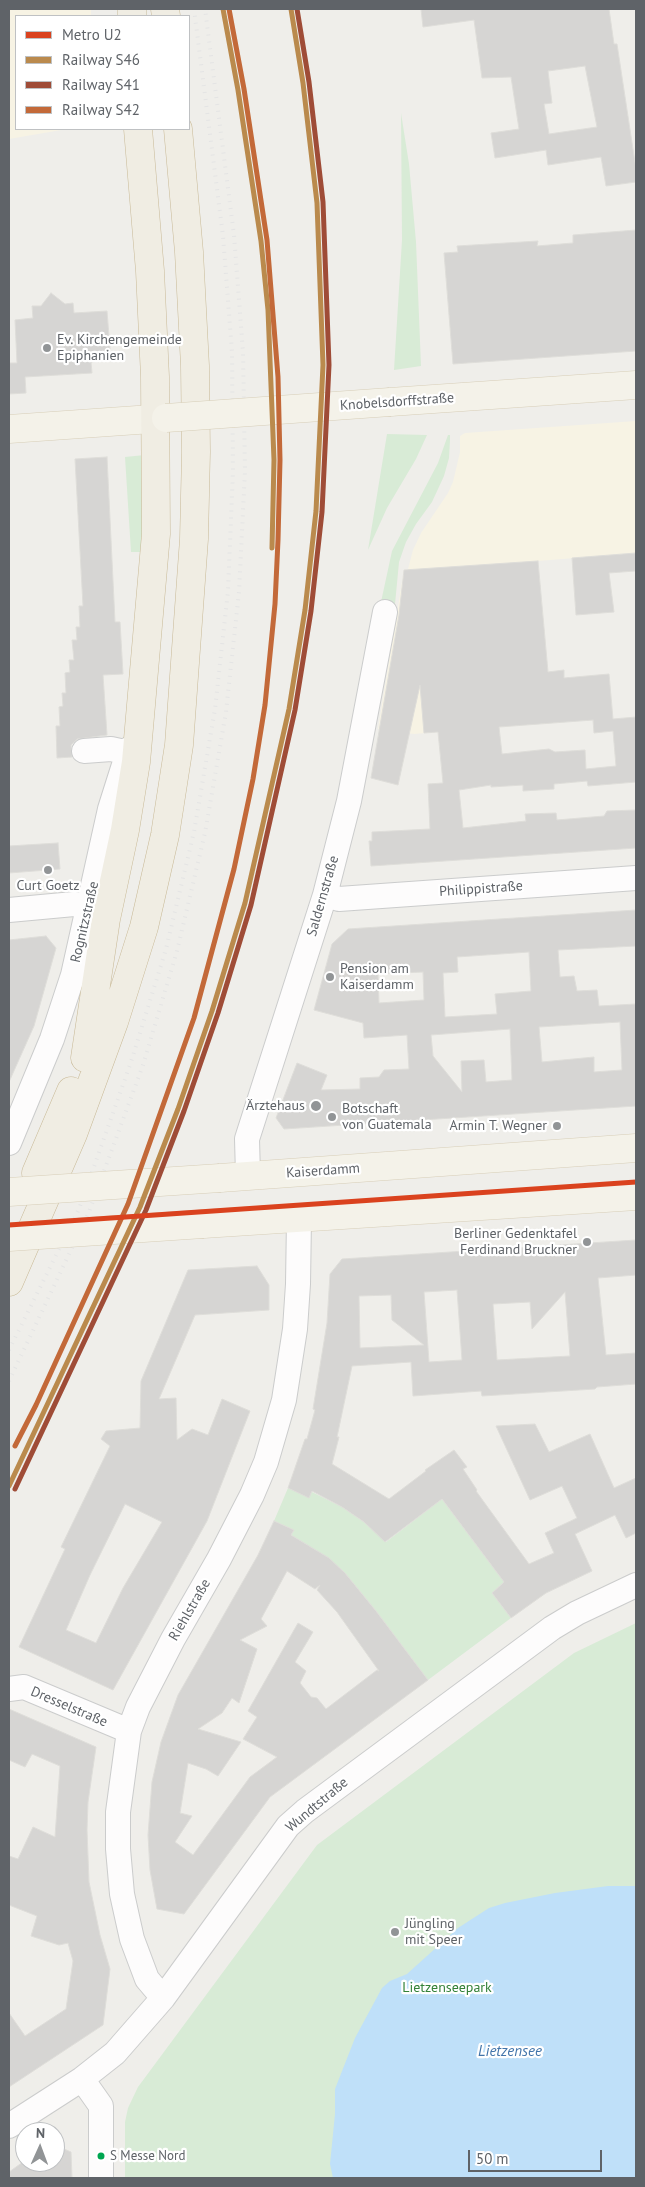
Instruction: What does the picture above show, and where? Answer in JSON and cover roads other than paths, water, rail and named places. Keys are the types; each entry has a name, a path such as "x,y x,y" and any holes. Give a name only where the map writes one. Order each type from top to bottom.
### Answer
{"highway":[{"path":"85,1058 106,919 125,830 136,762 156,534 160,418 138,130"},
{"path":"9,1236 85,1058 123,944 141,877 153,806 171,657 179,523 181,382 173,219 162,130"},
{"path":"9,1282 73,1134 114,1022 144,927 166,835 178,754 194,539 196,452 196,366 189,252 178,130"}],"main road":[{"name":"Knobelsdorffstraße","path":"9,429 636,385"},
{"name":"Kaiserdamm","path":"9,1192 636,1148"},
{"path":"9,1236 636,1196"}],"street":[{"name":"Saldernstraße","path":"248,1175 247,1139 325,895 349,801 385,612"},
{"name":"Rognitzstraße","path":"9,1143 55,1030 73,975 110,809 125,763 136,700 131,695"},
{"path":"84,751 111,750 125,763"},
{"name":"Philippistraße","path":"325,895 339,899 636,878"},
{"path":"9,910 74,904 89,906"},
{"name":"Riehlstraße","path":"163,1998 147,1979 132,1939 122,1894 118,1849 118,1812 129,1732 138,1707 168,1648 220,1558 252,1495 272,1446 284,1400 298,1308 299,1219"},
{"name":"Wundtstraße","path":"9,2126 82,2079 114,2053 163,1998 288,1826 305,1811 552,1628 577,1613 636,1585"},
{"name":"Dresselstraße","path":"16,1688 129,1732"},
{"path":"82,2079 101,2106 101,2178"}],"water":[{"name":"Lietzensee","path":"608,1886 636,1886 636,2178 333,2178 330,2164 335,2114 335,2089 355,2038 382,1988 390,1981 407,1974 458,1928 489,1908 555,1893"}],"railway":[{"path":"9,1350 79,1209 131,1062 166,949 194,832 215,709 228,591 233,471 232,352 223,236 194,9"},
{"path":"9,1381 89,1212 143,1065 177,951 205,833 226,712 239,592 245,471 243,352 234,235 205,9"}],"metro line":[{"name":"U2","path":"9,1225 636,1182"}],"rail line":[{"name":"S46","path":"223,9 238,90 261,241 268,310 274,460 272,548"},
{"name":"S42","path":"15,1446 36,1405 128,1204 194,1018 234,869 253,779 265,705 275,604 278,540 280,460 278,377 267,240 244,89 229,9"},
{"name":"S46","path":"9,1486 140,1207 178,1109 212,1011 245,903 289,709 305,610 316,511 323,365 317,203 303,83 291,9"},
{"name":"S41","path":"15,1489 146,1210 184,1111 218,1013 251,905 295,710 311,611 322,512 329,365 323,202 309,82 297,9"}],"place":[{"name":"Ev. Kirchengemeinde Epiphanien","path":"47,348"},
{"name":"Curt Goetz","path":"48,870"},
{"name":"Pension am Kaiserdamm","path":"330,977"},
{"name":"Ärztehaus","path":"316,1106"},
{"name":"Botschaft von Guatemala","path":"332,1117"},
{"name":"Armin T. Wegner","path":"557,1126"},
{"name":"Berliner Gedenktafel Ferdinand Bruckner","path":"587,1242"},
{"name":"Jüngling mit Speer","path":"395,1932"},
{"name":"S Messe Nord","path":"101,2156"}],"park label":[{"name":"Lietzenseepark","path":"447,1988"}]}
